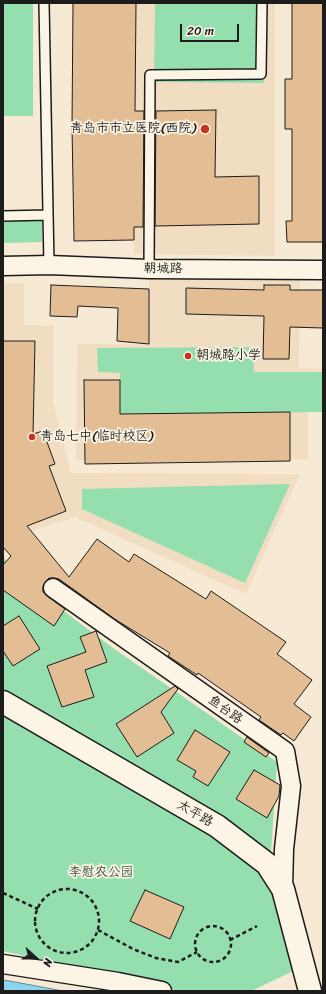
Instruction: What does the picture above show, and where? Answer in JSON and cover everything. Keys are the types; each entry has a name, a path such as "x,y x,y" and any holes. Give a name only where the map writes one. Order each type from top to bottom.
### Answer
{"main road":[{"name":"太平路","path":"3,702 217,826 267,864 283,889 310,991"}],"street":[{"name":"朝城路","path":"3,266 48,265 149,269 323,270"},
{"name":"鱼台路","path":"53,588 285,751 291,786 284,849 283,889"},
{"path":"3,964 118,982 162,991"}],"lane":[{"path":"44,3 48,265"},
{"path":"149,269 150,75 261,74 262,3"},
{"path":"3,216 48,215"}],"path":[{"path":"71,889 82,892 91,899 97,908 99,919 98,930 94,939 87,947 78,952 68,954 58,952 49,948 42,941 37,932 35,922 38,909 41,902 50,894 60,890 71,889"},
{"path":"3,893 38,909"},
{"path":"230,940 257,926"},
{"path":"218,927 228,934 230,940 230,951 222,960 210,962 200,957 197,952 196,946 198,934 207,928 218,927"},
{"path":"98,930 132,949 156,958 178,962 197,952"}],"shaded area":[{"name":"青岛市市立医院(西院)","path":"136,3 275,3 275,256 134,254"},
{"name":"朝城路小学","path":"149,269 300,269 299,368 323,369 323,412 308,412 308,459 76,460 77,344 148,344"},
{"name":"青岛七中(临时校区)","path":"3,283 24,283 24,325 53,326 53,401 71,473 300,474 246,594 75,517 3,541"}],"green space":[{"path":"3,3 33,3 33,116 3,116"},
{"path":"155,3 264,3 264,83 154,82"},
{"path":"3,218 42,218 42,242 3,243"},
{"path":"253,347 254,372 323,372 323,412 120,414 120,373 98,372 97,348"},
{"path":"290,484 245,583 82,509 82,489"},
{"name":"李慰农公园","path":"3,557 29,585 113,648 277,762 271,853 267,864 304,966 251,991 180,991 3,951"}],"water":[{"path":"3,980 15,982 63,991 3,991"}],"building":[{"path":"73,3 136,3 135,111 144,111 143,227 134,227 134,240 74,241 72,126"},
{"path":"292,3 323,3 323,242 287,242 286,221 292,221 292,129 285,129 285,79 292,79"},
{"path":"216,110 215,177 259,176 259,224 155,226 156,111"},
{"path":"51,285 149,289 149,344 117,341 118,308 78,306 77,317 50,316"},
{"path":"264,285 290,285 290,290 323,290 323,328 290,327 289,359 263,359 264,316 186,314 186,288 264,290"},
{"path":"3,341 35,341 33,434 43,431 55,464 49,466 66,511 27,526 69,577 97,539 129,562 134,554 206,599 211,591 286,642 277,654 312,680 294,704 311,717 294,741 283,733 281,735 259,720 261,717 198,673 197,675 168,656 170,653 116,620 59,579 49,578 43,587 43,592 47,596 65,609 54,626 3,590 3,565 11,556 3,547"},
{"path":"84,380 120,380 120,414 290,412 290,461 85,464"},
{"path":"19,616 40,649 13,666 3,651 3,626"},
{"path":"96,631 107,662 85,670 94,697 62,707 47,666 86,652 80,637"},
{"path":"175,686 178,689 161,712 174,733 137,757 116,724"},
{"path":"195,730 230,752 208,786 193,777 196,771 177,760"},
{"path":"247,737 269,753 266,757 244,742"},
{"path":"254,770 280,785 279,796 267,818 236,799"},
{"path":"145,890 184,907 170,939 130,921"}],"place":[{"name":"青岛市市立医院(西院)","path":"205,129"},
{"name":"朝城路小学","path":"188,356"},
{"name":"青岛七中(临时校区)","path":"32,437"}]}
